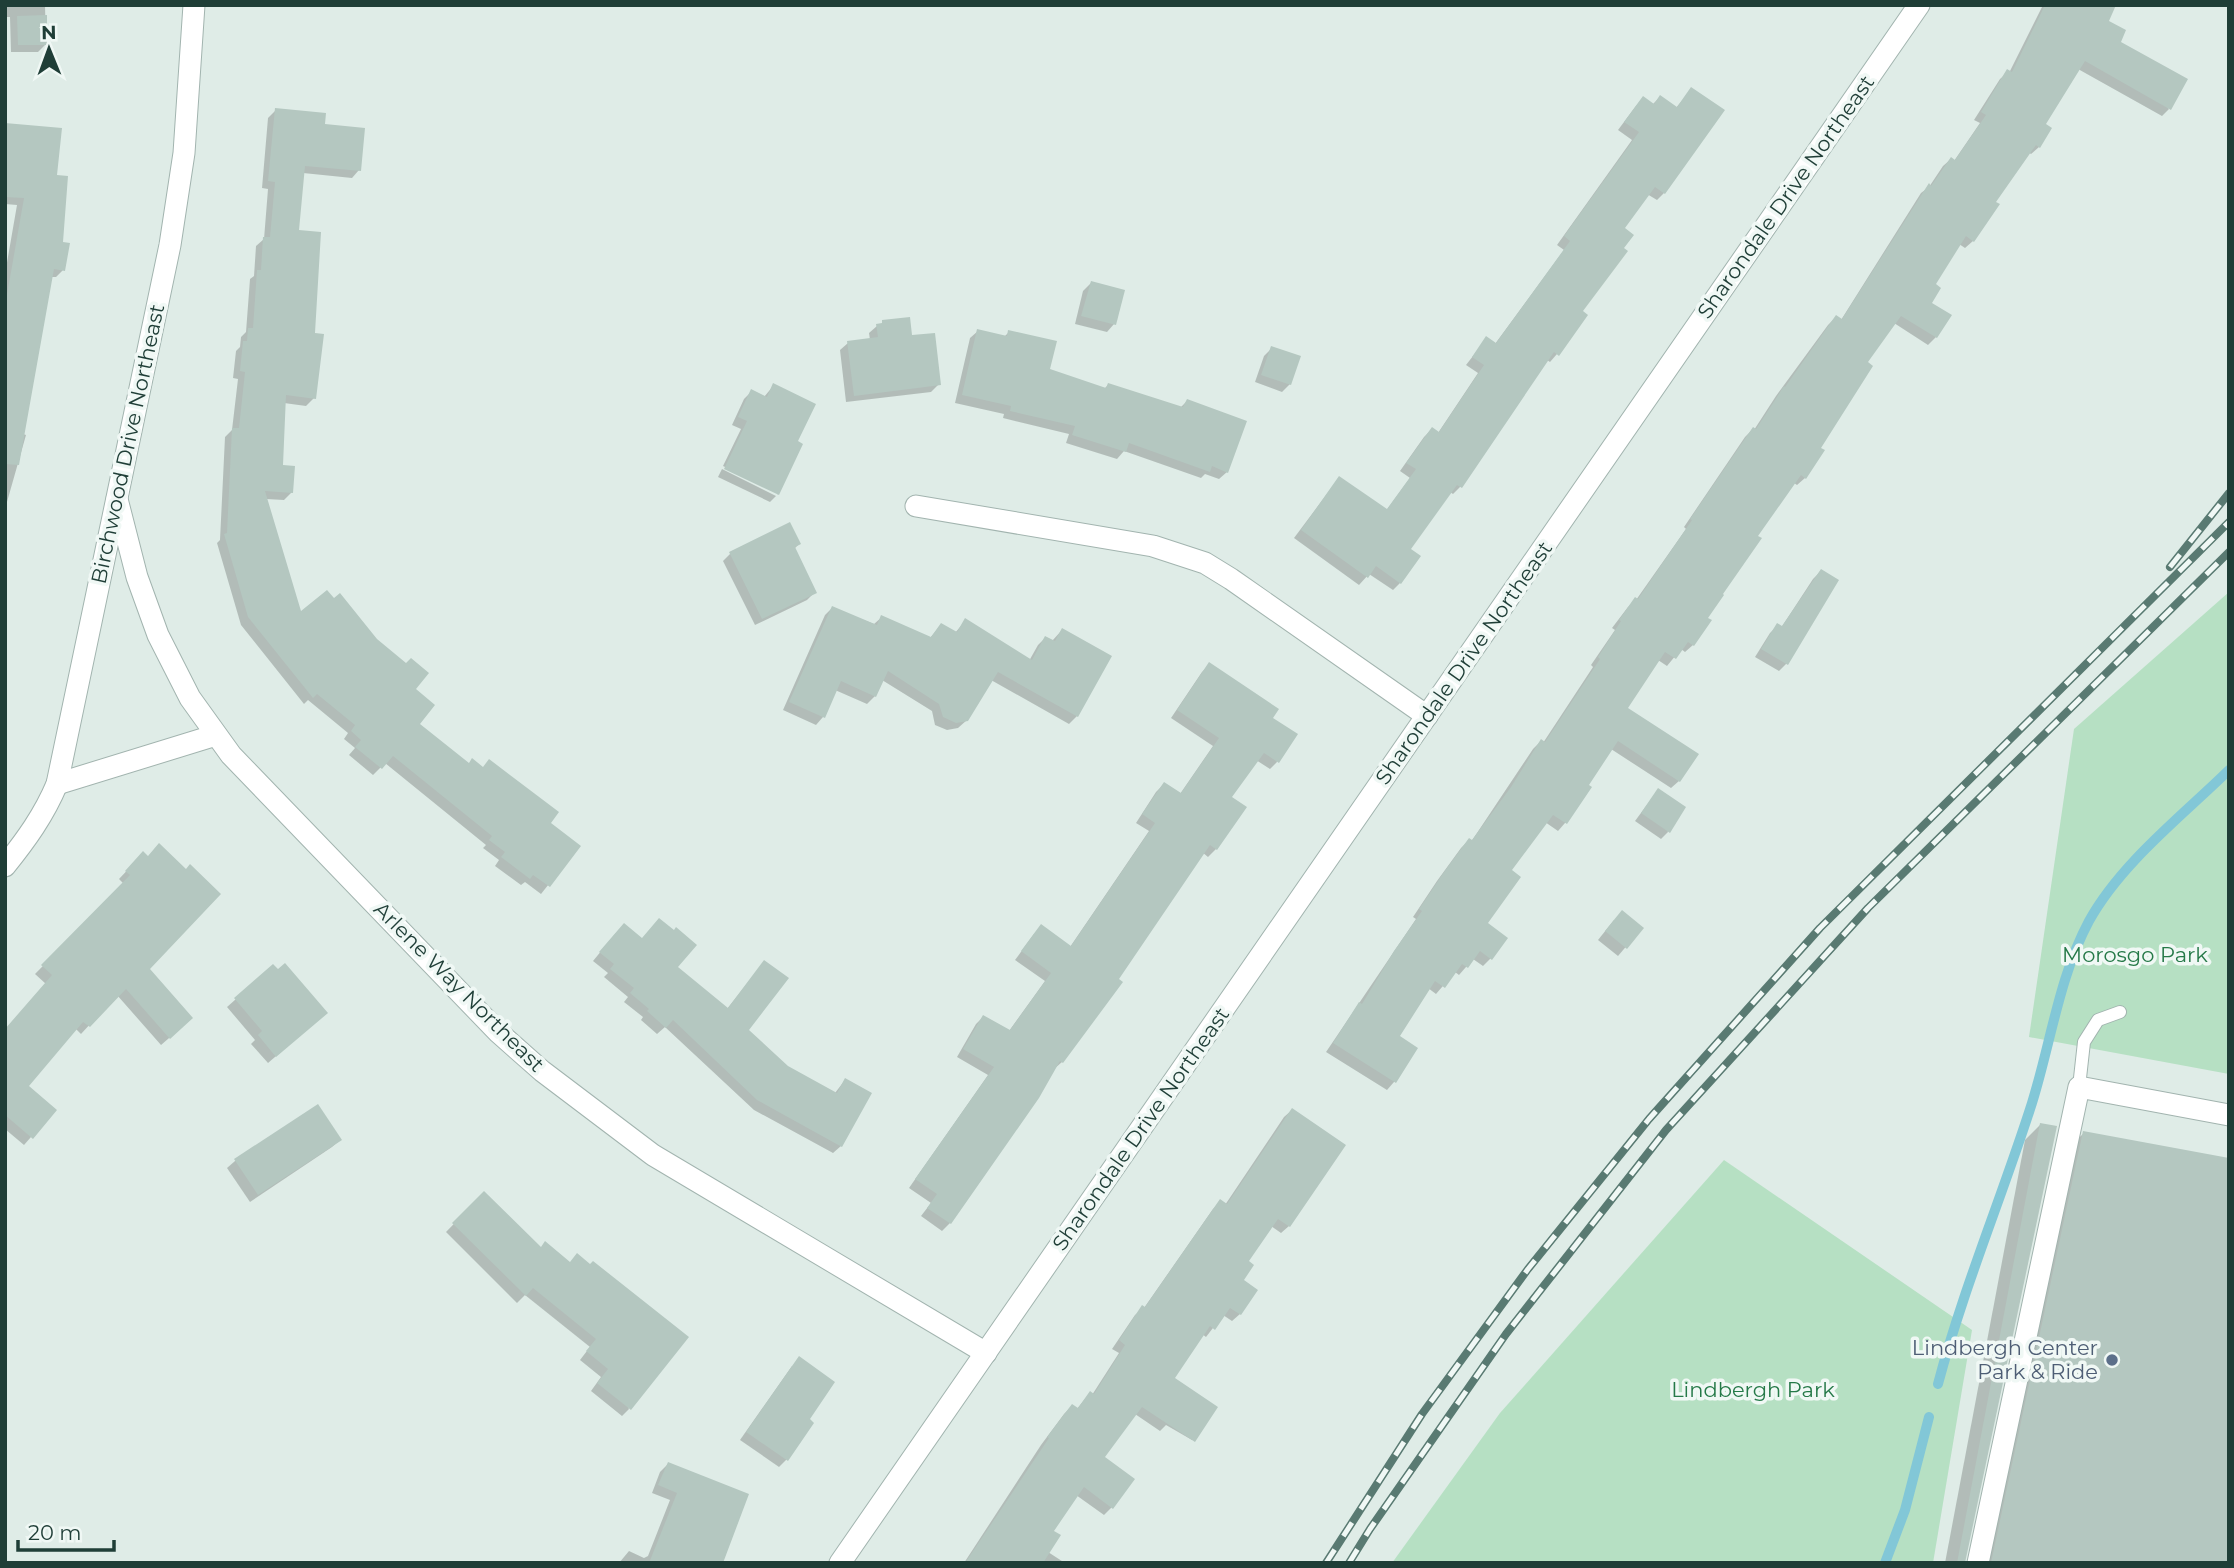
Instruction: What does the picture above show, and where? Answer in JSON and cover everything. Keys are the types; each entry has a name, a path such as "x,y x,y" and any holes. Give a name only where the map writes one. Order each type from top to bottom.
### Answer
{"street":[{"name":"Birchwood Drive Northeast","path":"5,866 46,810 57,784 176,204 184,153 194,5"},
{"name":"Sharondale Drive Northeast","path":"840,1563 1919,5"},
{"name":"Arlene Way Northeast","path":"117,499 137,577 158,635 190,698 216,735 231,755 499,1032 542,1072 653,1155 986,1353"},
{"path":"916,506 1153,546 1205,564 1231,579 1427,716"},
{"path":"57,784 216,735"},
{"path":"1979,1563 2079,1087 2229,1115"}],"lane":[{"path":"2079,1087 2084,1042 2098,1020 2120,1012"}],"green space":[{"name":"Morosgo Park","path":"2229,592 2229,1074 2029,1037 2074,729"},
{"name":"Lindbergh Park","path":"1724,1160 1972,1330 1933,1563 1392,1563 1500,1413"}],"building":[{"path":"2045,5 2116,5 2109,21 2126,30 2121,42 2188,79 2171,110 2085,61 2046,124 2052,128 2040,148 2036,145 1996,202 2000,204 1974,242 1966,236 1936,284 1941,288 1932,303 1952,315 1937,338 1901,316 1868,362 1873,366 1821,448 1825,450 1806,479 1801,475 1758,536 1762,538 1723,594 1708,618 1712,620 1694,646 1688,642 1676,659 1665,652 1628,708 1699,754 1680,782 1618,741 1567,824 1553,815 1512,870 1521,877 1488,923 1508,938 1492,960 1480,951 1468,968 1462,964 1445,988 1435,981 1400,1036 1418,1048 1396,1083 1333,1043 1359,1002 1362,1004 1444,872 1469,838 1472,840 1511,787 1541,739 1545,742 1600,659 1598,657 1621,621 1619,620 1635,597 1638,599 1753,427 1756,429 1836,315 1842,319 1929,183 1931,186 1951,157 1955,160 1986,115 1981,112 2007,69 2012,72"},
{"path":"47,15 47,45 18,45 17,16"},
{"path":"1691,87 1725,110 1665,194 1655,187 1625,228 1634,235 1624,248 1628,251 1583,311 1588,315 1559,356 1554,352 1462,488 1457,485 1411,549 1421,556 1401,584 1376,566 1368,578 1301,530 1339,476 1387,509 1416,469 1406,463 1432,427 1439,432 1484,365 1472,357 1486,336 1496,343 1570,241 1564,236 1639,132 1624,122 1643,96 1654,104 1660,95 1677,107"},
{"path":"275,108 326,113 325,124 365,128 361,171 305,166 299,230 321,232 315,333 324,334 316,399 286,395 283,465 295,466 293,493 265,491 301,611 327,590 334,598 340,593 377,639 406,663 411,658 429,673 416,689 435,705 420,724 469,763 472,758 483,767 489,759 559,812 551,823 581,846 550,887 533,875 530,879 501,857 505,852 489,840 492,836 393,756 382,769 355,747 361,740 351,731 355,725 317,694 313,698 248,617 224,534 227,533 232,428 239,428 245,372 240,371 243,341 247,341 248,328 253,328 257,270 261,270 263,237 270,237 275,182 268,181"},
{"path":"5,123 62,128 57,175 68,176 63,242 70,243 65,271 54,269 19,465 5,464 5,306 24,198 5,197"},
{"path":"1091,281 1125,290 1116,325 1081,316"},
{"path":"910,317 912,335 935,333 941,385 854,396 847,341 878,337 876,324 882,323 882,320"},
{"path":"977,329 1007,336 1008,330 1057,341 1050,369 1106,388 1108,383 1183,407 1187,399 1247,421 1228,473 1212,466 1210,472 1129,443 1126,452 1072,435 1075,426 1010,411 1011,406 962,395"},
{"path":"1271,346 1301,356 1291,385 1261,375"},
{"path":"773,383 816,404 798,441 803,444 779,495 724,469 747,421 738,417 751,389 767,397"},
{"path":"790,522 801,544 795,547 817,593 762,619 729,552"},
{"path":"1821,569 1839,580 1788,665 1761,649 1777,623 1782,626"},
{"path":"832,606 877,625 881,615 931,637 941,623 957,632 965,618 1032,660 1045,636 1055,641 1062,628 1112,656 1078,717 998,672 968,721 956,723 943,717 939,704 888,671 876,697 841,681 825,718 789,702"},
{"path":"1209,662 1279,709 1273,718 1298,734 1279,763 1264,753 1232,797 1247,807 1217,850 1210,845 1119,979 1123,982 1063,1063 1060,1061 1039,1098 951,1224 927,1208 937,1194 915,1179 994,1067 963,1049 983,1015 1010,1030 1051,973 1021,951 1041,924 1071,946 1155,823 1142,814 1164,782 1181,793 1219,738 1177,710"},
{"path":"1658,788 1686,807 1670,833 1641,813"},
{"path":"159,843 186,869 190,864 221,894 150,969 193,1018 170,1039 126,989 90,1027 83,1022 29,1086 57,1110 33,1139 5,1115 5,1029 52,975 41,965 130,875 125,871 143,851 148,856"},
{"path":"1622,910 1644,928 1627,949 1605,931"},
{"path":"659,918 674,930 676,927 697,945 678,967 728,1008 764,960 789,978 749,1030 788,1066 837,1093 845,1078 872,1093 842,1147 757,1100 673,1020 666,1028 630,993 634,988 610,969 614,964 599,952 624,923 642,938"},
{"path":"285,963 328,1013 276,1057 258,1035 262,1031 234,998 273,964 278,969"},
{"path":"318,1104 342,1140 258,1195 234,1159"},
{"path":"1292,1108 1346,1145 1290,1227 1278,1219 1249,1261 1254,1265 1244,1280 1258,1290 1241,1315 1230,1308 1215,1330 1210,1326 1175,1378 1218,1407 1195,1442 1142,1407 1105,1457 1135,1479 1113,1509 1084,1487 1054,1531 1061,1535 1043,1563 965,1563 1049,1438 1047,1437 1072,1404 1078,1408 1090,1391 1094,1394 1125,1345 1119,1340 1142,1305 1145,1307 1220,1199 1227,1204"},
{"path":"2040,1123 2057,1126 1965,1563 1957,1563"},
{"name":"Lindbergh Center Park & Ride","path":"2083,1131 2229,1158 2229,1563 1991,1563"},
{"path":"484,1191 541,1247 545,1241 570,1262 577,1253 590,1264 593,1261 689,1337 631,1410 597,1383 608,1369 586,1351 596,1339 533,1288 526,1296 452,1223"},
{"path":"799,1356 835,1382 810,1419 814,1423 788,1461 746,1432"},
{"path":"668,1462 749,1494 723,1563 649,1563 677,1493 658,1485"}],"waterway":[{"path":"1938,1384 1959,1313 2032,1103 2063,987 2079,942 2089,921 2118,879 2153,841 2229,770"},
{"path":"1885,1563 1905,1510 1929,1417"}],"railway":[{"path":"2170,567 2229,493"},
{"path":"1326,1563 1422,1414 1528,1269 1649,1119 1820,928 2229,522"},
{"path":"1349,1563 1506,1334 1666,1130 1868,908 2229,552"}],"place":[{"name":"Lindbergh Center Park & Ride","path":"2112,1360"}]}
